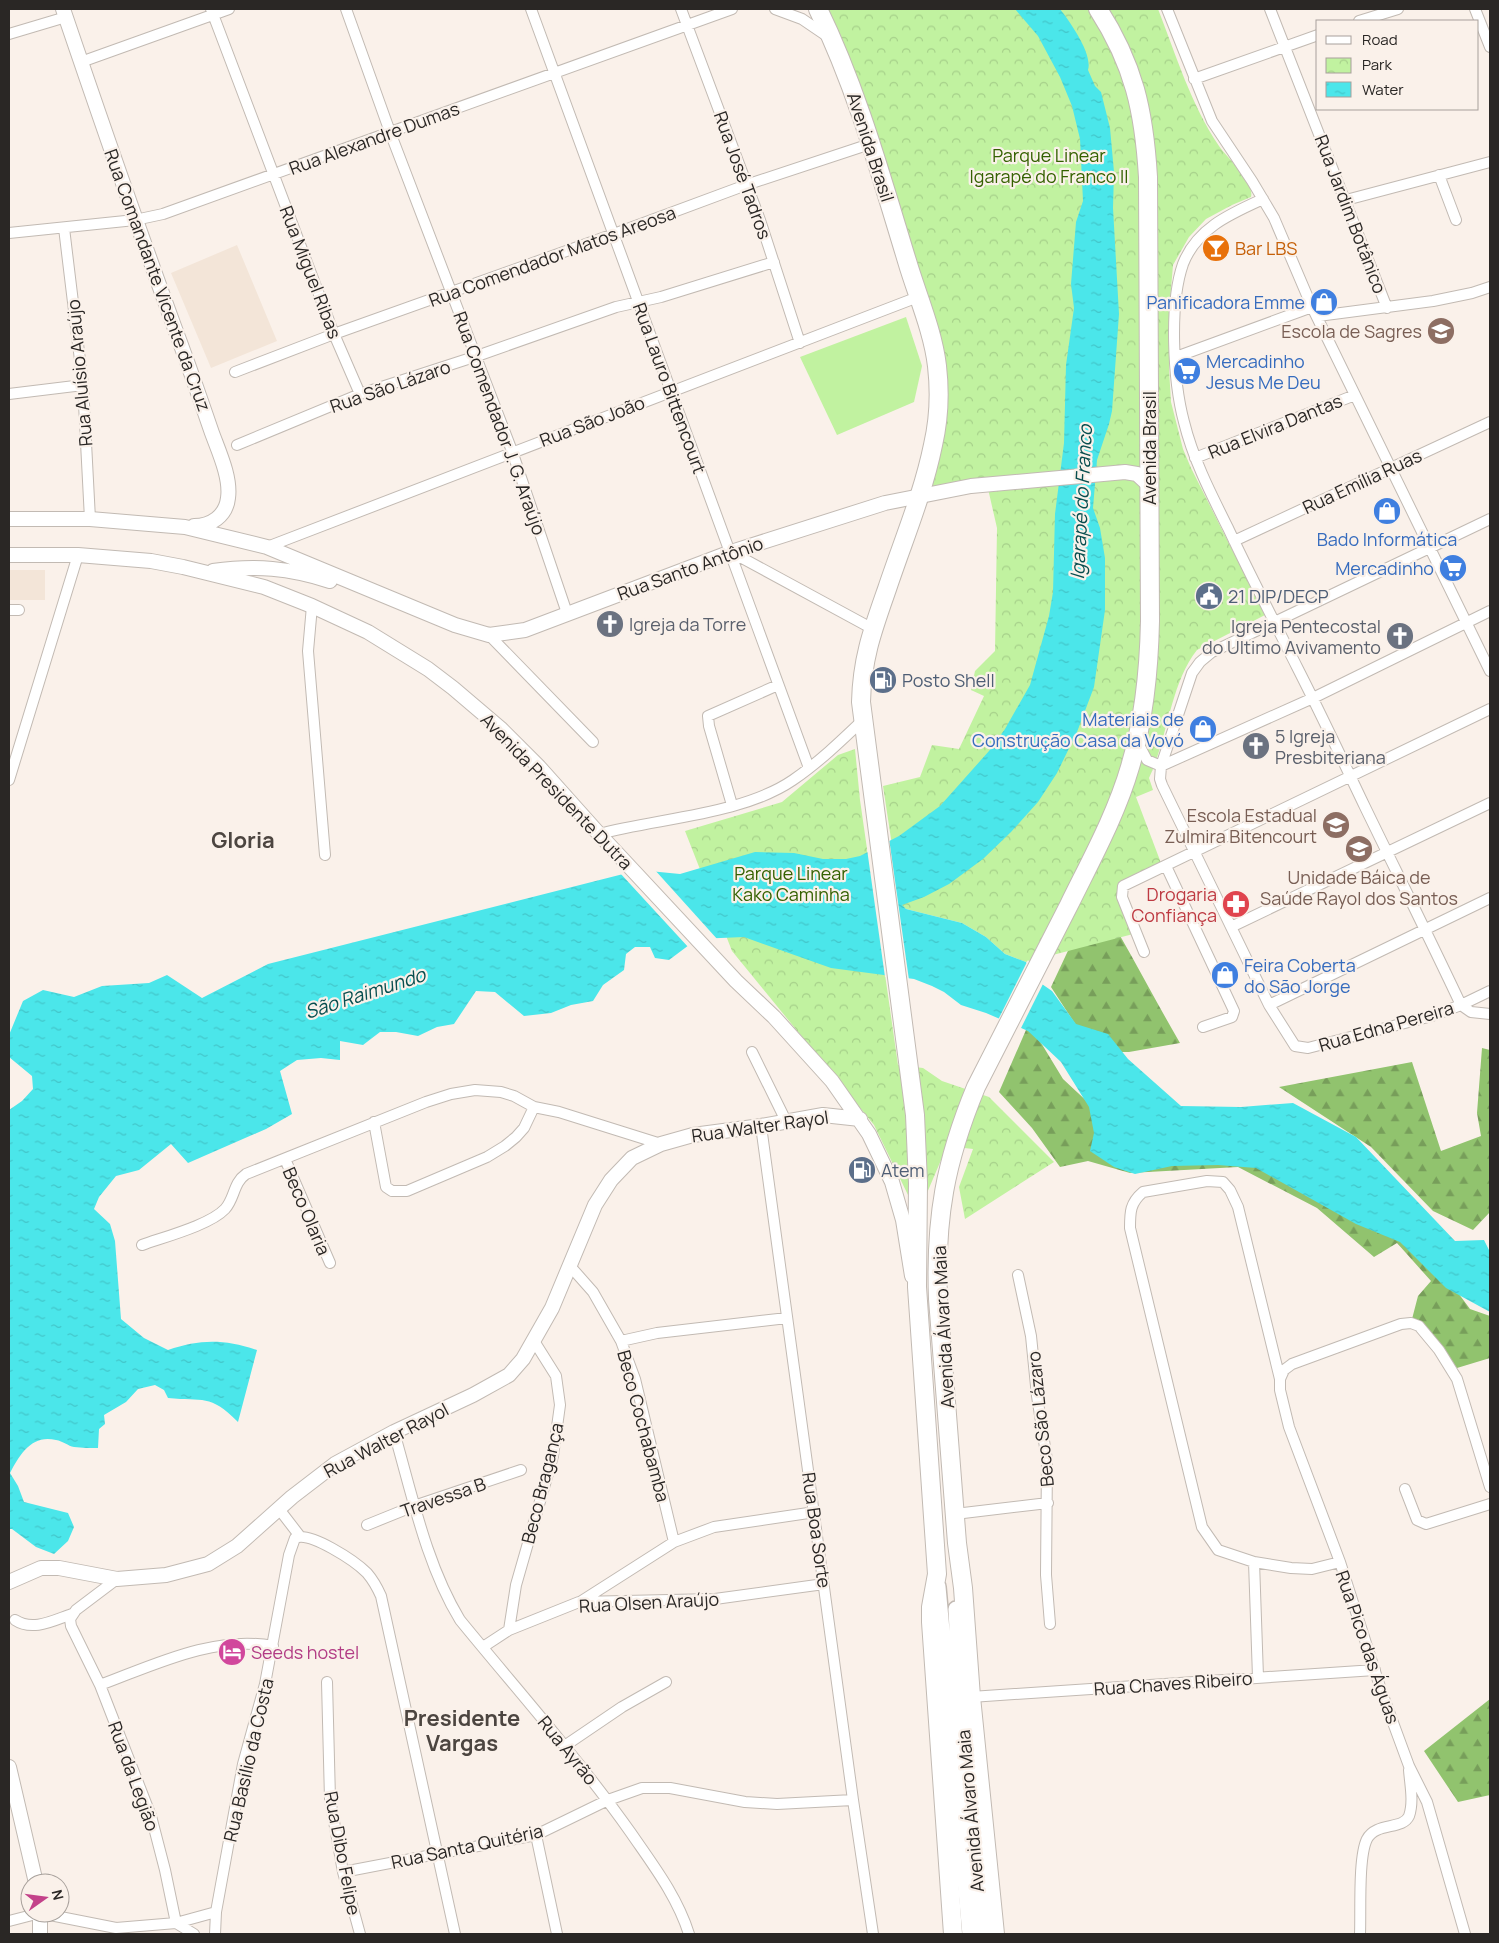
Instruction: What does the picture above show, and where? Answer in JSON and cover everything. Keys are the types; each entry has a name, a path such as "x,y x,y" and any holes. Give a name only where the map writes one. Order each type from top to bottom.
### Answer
{"highway":[{"name":"Avenida Brasil","path":"818,9 848,76 870,144 930,337 937,365 939,392 933,445 920,495 868,644 862,676 863,720 872,783"},
{"name":"Avenida Brasil","path":"1078,886 1099,845 1130,768 1142,712 1149,652 1150,486 1148,177 1146,136 1140,103 1130,69 1113,33 1098,9"},
{"name":"Avenida Álvaro Maia","path":"872,783 908,1054 917,1148 917,1287 937,1574"},
{"name":"Avenida Álvaro Maia","path":"995,1934 959,1690 963,1588 957,1543 938,1299 938,1236 942,1198 950,1158 961,1124 976,1087 1078,886"},
{"path":"937,1574 931,1607 931,1622 953,1934"}],"main road":[{"name":"Avenida Álvaro Maia","path":"937,1574 959,1690 982,1934"},
{"path":"959,1690 970,1934"}],"street":[{"path":"81,62 212,12 229,9"},
{"name":"Rua Comendador J. G. Araújo","path":"346,9 390,132 512,451 567,614"},
{"name":"Rua Lauro Bittencourt","path":"531,9 556,72 638,303 809,768"},
{"name":"Rua José Tadros","path":"681,9 760,220 800,343"},
{"name":"Rua Alexandre Dumas","path":"9,233 148,219 184,208 273,174 732,9"},
{"path":"775,9 802,19 834,42"},
{"path":"1167,9 1212,121 1263,199 1282,236 1315,312 1429,547 1468,622 1490,671"},
{"name":"Rua Jardim Botânico","path":"1270,9 1387,308"},
{"path":"1372,16 1398,9"},
{"path":"1475,9 1490,47"},
{"name":"Rua Miguel Ribas","path":"212,12 334,334 360,394"},
{"path":"9,34 64,13"},
{"name":"Rua Comandante Vicente da Cruz","path":"64,13 135,220 196,385 227,480 228,497 225,509 218,518 201,526 185,526"},
{"path":"1194,79 1316,36"},
{"name":"Rua Comendador Matos Areosa","path":"235,372 746,184 870,144"},
{"path":"1346,200 1490,162"},
{"path":"1439,175 1456,220"},
{"path":"1263,199 1226,216 1212,225 1190,249 1183,264 1178,284 1175,317 1178,398 1184,422 1195,458 1234,541 1313,698 1461,1005 1471,1012 1490,1014"},
{"name":"Rua Aluísio Araújo","path":"64,228 83,385 90,519"},
{"name":"Rua São Lázaro","path":"237,445 360,394 477,356 616,307 661,297 774,262"},
{"path":"1176,357 1315,312 1387,308 1461,296 1490,288"},
{"name":"Rua São João","path":"267,547 512,451 918,297"},
{"path":"9,394 83,385"},
{"name":"Rua Elvira Dantas","path":"1195,458 1355,395"},
{"name":"Rua Emília Ruas","path":"1234,541 1490,422"},
{"path":"920,495 971,486 1114,472 1137,474 1150,486"},
{"name":"Rua Santo Antônio","path":"267,547 456,625 489,635 526,630 731,552 862,509 920,495"},
{"path":"9,519 90,519 185,526 267,547"},
{"path":"1490,519 1212,652 1200,662 1192,673 1161,766 1160,779 1269,1005 1490,898"},
{"path":"731,552 873,629"},
{"name":"Avenida Presidente Dutra","path":"9,555 78,555 151,561 264,587 312,606 368,632 428,669 461,694 500,728 539,767 736,981 800,1044 860,1119 883,1161 896,1194"},
{"path":"9,780 78,555"},
{"path":"204,572 254,568 296,571 386,597"},
{"path":"312,606 308,651 325,855"},
{"path":"1130,768 1136,762 1147,760 1161,766 1313,698 1490,611"},
{"path":"489,635 593,742"},
{"path":"732,805 709,726 708,716 778,685"},
{"path":"1144,952 1122,897 1123,886 1490,709"},
{"path":"599,834 732,805 762,796 782,787 809,768 863,720"},
{"path":"1138,735 1137,742 1147,760"},
{"path":"1231,927 1490,803"},
{"path":"1166,866 1234,1011 1232,1017 1203,1027"},
{"name":"Rua Edna Pereira","path":"1269,1005 1294,1046 1308,1048 1432,1016 1490,992"},
{"path":"752,1052 786,1121"},
{"path":"142,1245 217,1216 230,1203 239,1179 246,1174 434,1099 475,1090 501,1092 514,1096 534,1107 559,1112 661,1144"},
{"path":"822,1115 835,1109 845,1098"},
{"path":"374,1122 386,1187 398,1192 408,1191 460,1169 505,1146 524,1128 534,1107"},
{"name":"Rua Walter Rayol","path":"9,1582 41,1568 59,1568 117,1579 166,1575 208,1564 237,1546 314,1478 335,1464 394,1432 509,1375 523,1359 552,1308 595,1205 611,1180 632,1158 661,1144 693,1135 761,1126 822,1115 860,1119"},
{"name":"Rua Boa Sorte","path":"761,1126 873,1934"},
{"name":"Beco Olaria","path":"285,1159 330,1263"},
{"name":"Rua Pico das Águas","path":"1254,1562 1231,1556 1218,1550 1202,1527 1130,1228 1130,1209 1135,1198 1143,1192 1208,1181 1223,1182 1230,1190 1238,1207 1280,1378 1280,1390 1289,1427 1340,1562 1409,1766 1420,1786 1431,1815 1465,1934"},
{"name":"Avenida Álvaro Maia","path":"896,1194 903,1220 910,1269 917,1287"},
{"name":"Beco Cochabamba","path":"570,1266 590,1289 622,1341 635,1379 674,1542"},
{"name":"Beco São Lázaro","path":"1018,1275 1031,1336 1037,1396 1047,1460 1046,1575 1050,1624"},
{"path":"622,1341 657,1333 787,1318"},
{"path":"1280,1378 1284,1370 1292,1364 1401,1324 1418,1326 1439,1350 1459,1384 1490,1487"},
{"name":"Beco Bragança","path":"509,1630 516,1585 552,1456 560,1405 556,1376 534,1341"},
{"name":"Rua Ayrão","path":"394,1432 414,1506 443,1588 460,1620 566,1745 608,1800 663,1879 676,1902 689,1934"},
{"name":"Travessa B","path":"367,1525 414,1506 521,1470"},
{"path":"1405,1488 1417,1520 1426,1524 1490,1504"},
{"path":"955,1514 1048,1503"},
{"path":"279,1509 302,1536 336,1551 366,1572 375,1583 381,1596 455,1934"},
{"path":"579,1602 674,1542 714,1527 815,1512"},
{"name":"Rua Basílio da Costa","path":"216,1934 216,1912 243,1764 273,1646 289,1555 294,1538 302,1536"},
{"path":"1258,1677 1254,1562 1291,1568 1312,1569 1340,1562"},
{"path":"15,1620 29,1626 72,1614 117,1579"},
{"name":"Rua Olsen Araújo","path":"483,1647 509,1630 579,1602 715,1599 824,1584"},
{"name":"Rua da Legião","path":"72,1614 70,1620 73,1632 100,1685 150,1816 165,1870 176,1923"},
{"path":"100,1685 179,1655 246,1643 273,1646"},
{"name":"Rua Chaves Ribeiro","path":"959,1690 1375,1670"},
{"name":"Rua Dibo Felipe","path":"328,1682 330,1799 343,1872 360,1934"},
{"path":"566,1745 622,1707 666,1682"},
{"path":"1360,1934 1360,1903 1366,1840 1376,1830 1402,1822 1408,1816 1411,1797 1409,1766"},
{"path":"9,1767 34,1873"},
{"name":"Rua Santa Quitéria","path":"343,1872 536,1835 608,1800 642,1788 670,1788 745,1802 804,1804 853,1800"},
{"path":"536,1835 557,1934"},
{"path":"70,1920 116,1931 176,1923 216,1912"},
{"path":"176,1923 194,1934"}],"shaded area":[{"path":"237,245 277,341 211,368 171,273"},
{"path":"9,570 45,570 45,600 9,600"}],"green space":[{"name":"Parque Linear Igarapé do Franco II","path":"826,9 1158,9 1200,114 1219,146 1240,170 1249,184 1251,197 1206,219 1189,237 1173,265 1169,314 1169,369 1171,402 1183,449 1265,615 1197,650 1181,679 1161,746 1149,778 1153,790 1136,797 1164,871 1121,892 1137,933 1026,962 1005,954 986,937 962,923 906,909 901,905 883,786 920,777 932,745 959,749 984,696 971,690 975,671 995,651 997,528 986,480 928,489 941,445 947,400"},
{"path":"906,317 922,366 914,402 837,435 800,357"},
{"name":"Parque Linear Kako Caminha","path":"855,749 860,800 898,1065 923,1068 942,1081 989,1097 1054,1162 965,1219 959,1187 973,1149 947,1146 924,1200 908,1195 874,1125 732,951 685,831 782,802 838,755"},
{"path":"1095,893 1180,1043 1129,1052 1098,1052 1083,1036 1051,987"},
{"path":"1029,1023 1063,1079 1122,1134 1240,1128 1416,1236 1470,1309 1490,1316 1490,1358 1457,1368 1412,1319 1418,1296 1431,1281 1397,1243 1374,1257 1317,1208 1238,1167 1130,1173 1088,1161 1060,1167 1032,1128 999,1092"},
{"path":"1482,1048 1490,1050 1490,1212 1473,1230 1433,1211 1371,1147 1279,1087 1412,1062 1441,1151 1481,1136 1477,1113"},
{"path":"1490,1699 1490,1795 1458,1802 1424,1751"}],"water":[{"path":"1015,9 1060,9 1084,47 1089,63 1088,70 1095,86 1101,92 1110,128 1114,172 1113,208 1119,314 1112,411 1097,460 1093,508 1100,528 1105,558 1105,610 1094,687 1077,732 1057,773 1038,802 983,859 949,884 924,897 902,905 906,909 962,923 986,937 1005,954 1026,962 1039,982 1052,991 1076,1024 1108,1034 1128,1059 1181,1106 1241,1107 1293,1103 1356,1137 1455,1241 1484,1240 1490,1252 1490,1312 1446,1288 1400,1242 1356,1224 1256,1168 1218,1165 1172,1166 1135,1174 1114,1167 1090,1151 1094,1133 1089,1107 1061,1062 1028,1031 986,1013 961,1005 944,992 932,986 914,979 831,968 744,937 697,939 669,960 655,958 650,947 635,947 626,954 624,970 603,985 593,1001 571,1005 551,1013 524,1016 495,992 476,991 454,1024 437,1027 418,1036 396,1032 380,1032 363,1045 340,1041 340,1060 321,1058 297,1060 280,1071 292,1114 266,1129 188,1163 171,1144 139,1170 116,1176 99,1197 94,1209 110,1224 115,1241 121,1319 144,1338 168,1350 202,1342 223,1342 257,1350 238,1422 213,1403 168,1398 164,1390 155,1385 138,1389 126,1402 104,1415 105,1424 99,1429 98,1448 74,1447 48,1439 40,1440 28,1447 10,1473 18,1486 24,1502 68,1513 74,1527 68,1541 54,1554 36,1547 12,1529 9,1529 9,1110 22,1101 33,1089 32,1076 9,1057 9,1035 23,1001 43,990 74,997 102,986 149,983 167,975 202,998 268,964 639,870 680,874 755,852 794,853 823,859 846,859 860,856 899,836 940,806 989,751 1005,729 1030,685 1049,616 1053,592 1055,514 1064,443 1066,365 1074,308 1071,284 1076,222 1083,201 1080,139 1072,106 1060,77 1038,36"}],"pier":[{"path":"889,838 909,980 885,977 867,849"},
{"path":"639,868 654,869 718,940 698,941 689,948 620,873"},
{"path":"1028,960 1044,982 1020,1030 998,1020"}],"place":[{"name":"Bar LBS","path":"1216,248"},
{"name":"Panificadora Emme","path":"1324,302"},
{"name":"Escola de Sagres","path":"1441,331"},
{"name":"Mercadinho Jesus Me Deu","path":"1187,371"},
{"name":"Bado Informática","path":"1387,511"},
{"name":"Mercadinho","path":"1453,568"},
{"name":"21 DIP/DECP","path":"1209,596"},
{"name":"Igreja da Torre","path":"610,624"},
{"name":"Igreja Pentecostal do Ultimo Avivamento","path":"1400,636"},
{"name":"Posto Shell","path":"883,680"},
{"name":"Materiais de Construção Casa da Vovó","path":"1203,729"},
{"name":"5 Igreja Presbiteriana","path":"1256,746"},
{"name":"Escola Estadual Zulmira Bitencourt","path":"1336,825"},
{"name":"Unidade Báica de Saúde Rayol dos Santos","path":"1359,849"},
{"name":"Drogaria Confiança","path":"1236,904"},
{"name":"Feira Coberta do São Jorge","path":"1225,975"},
{"name":"Atem","path":"862,1170"},
{"name":"Seeds hostel","path":"232,1652"}],"district":[{"name":"Gloria","path":"243,840"},
{"name":"Presidente Vargas","path":"462,1730"}],"water label":[{"name":"Igarapé do Franco","path":"1081,502"},
{"name":"São Raimundo","path":"365,993"}]}
